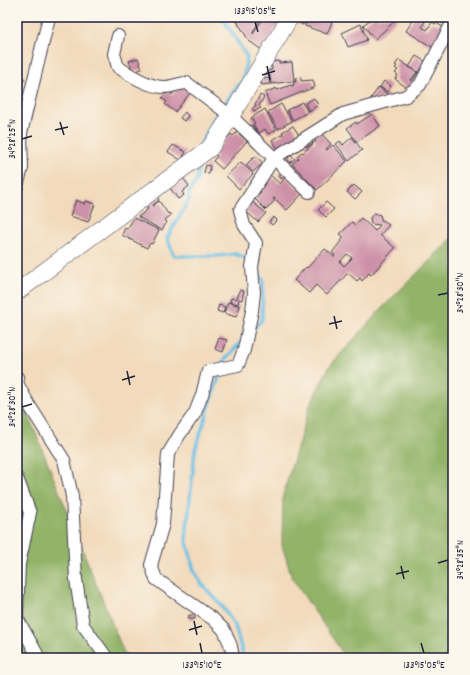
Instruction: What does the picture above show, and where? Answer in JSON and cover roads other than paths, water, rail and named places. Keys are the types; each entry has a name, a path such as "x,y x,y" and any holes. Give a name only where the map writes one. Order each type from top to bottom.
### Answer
{"street":[{"path":"17,186 22,168 21,133 49,17"},
{"path":"17,292 210,148 231,116 290,17"},
{"path":"233,658 231,646 224,630 214,619 156,579 151,565 163,524 168,454 195,413 202,395 208,371 238,365 244,350 252,311 254,293 252,266 256,243 244,225 240,210 274,158 343,114 406,96 420,85 453,21"},
{"path":"118,36 114,54 118,67 131,76 150,84 163,87 187,83 231,116 309,192"},
{"path":"17,377 18,385 64,460 72,496 76,579 83,626 107,658"},
{"path":"17,478 30,513 19,564 17,618 38,658"}],"waterway":[{"path":"199,149 212,121 243,79 247,57 222,17"},
{"path":"198,163 197,180 189,192 189,200 167,238 174,256 217,256 235,254 251,260"},
{"path":"252,330 262,320 263,280 256,269"},
{"path":"223,365 224,361 241,342"},
{"path":"221,371 195,450 186,538 194,571 201,583 222,606 235,626 244,658"}]}
